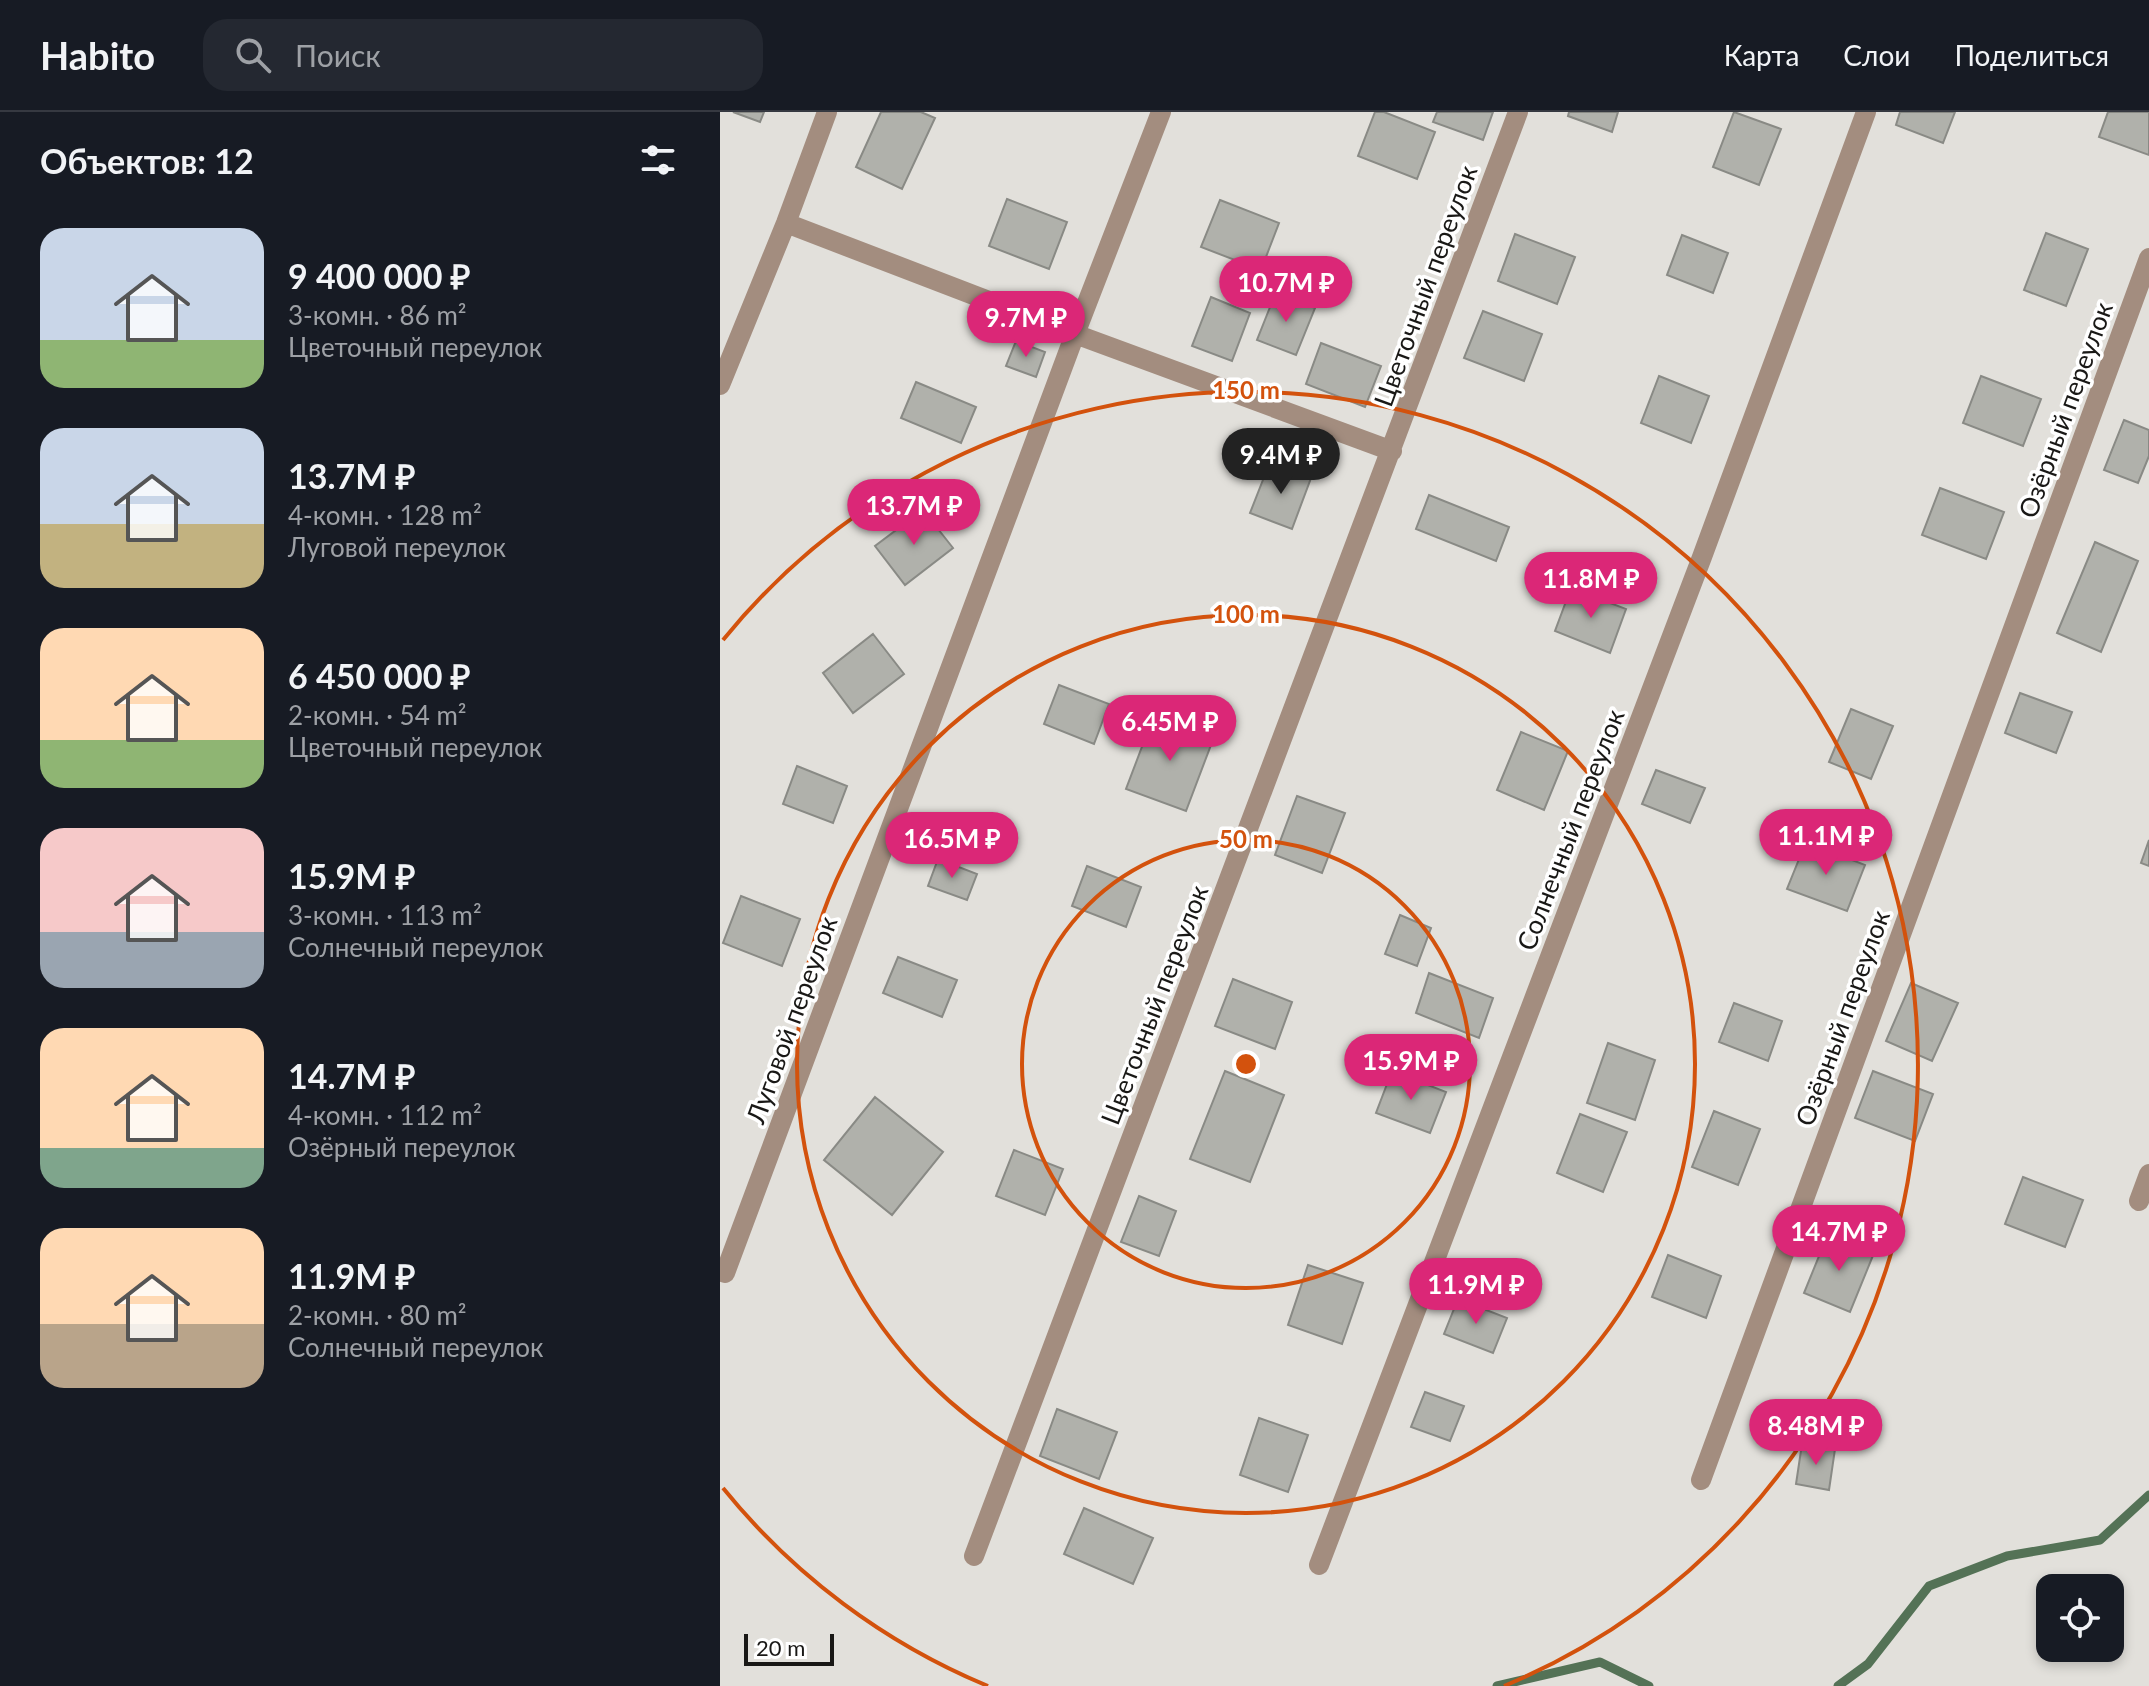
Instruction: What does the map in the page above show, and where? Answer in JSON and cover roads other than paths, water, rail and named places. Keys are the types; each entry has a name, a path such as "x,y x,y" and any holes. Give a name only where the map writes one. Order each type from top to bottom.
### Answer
{"street":[{"path":"720,385 827,112"},
{"name":"Луговой переулок","path":"725,1273 1075,334 1161,112"},
{"name":"Цветочный переулок","path":"974,1556 1518,112"},
{"name":"Солнечный переулок","path":"1319,1565 1702,557 1866,112"},
{"path":"786,223 1392,451"},
{"name":"Озёрный переулок","path":"1701,1480 2149,258"},
{"path":"2139,1201 2149,1174"}],"waterway":[{"path":"1838,1686 1868,1664 1929,1586 2007,1556 2100,1540 2149,1495"},
{"path":"1497,1686 1600,1662 1649,1686"}]}
